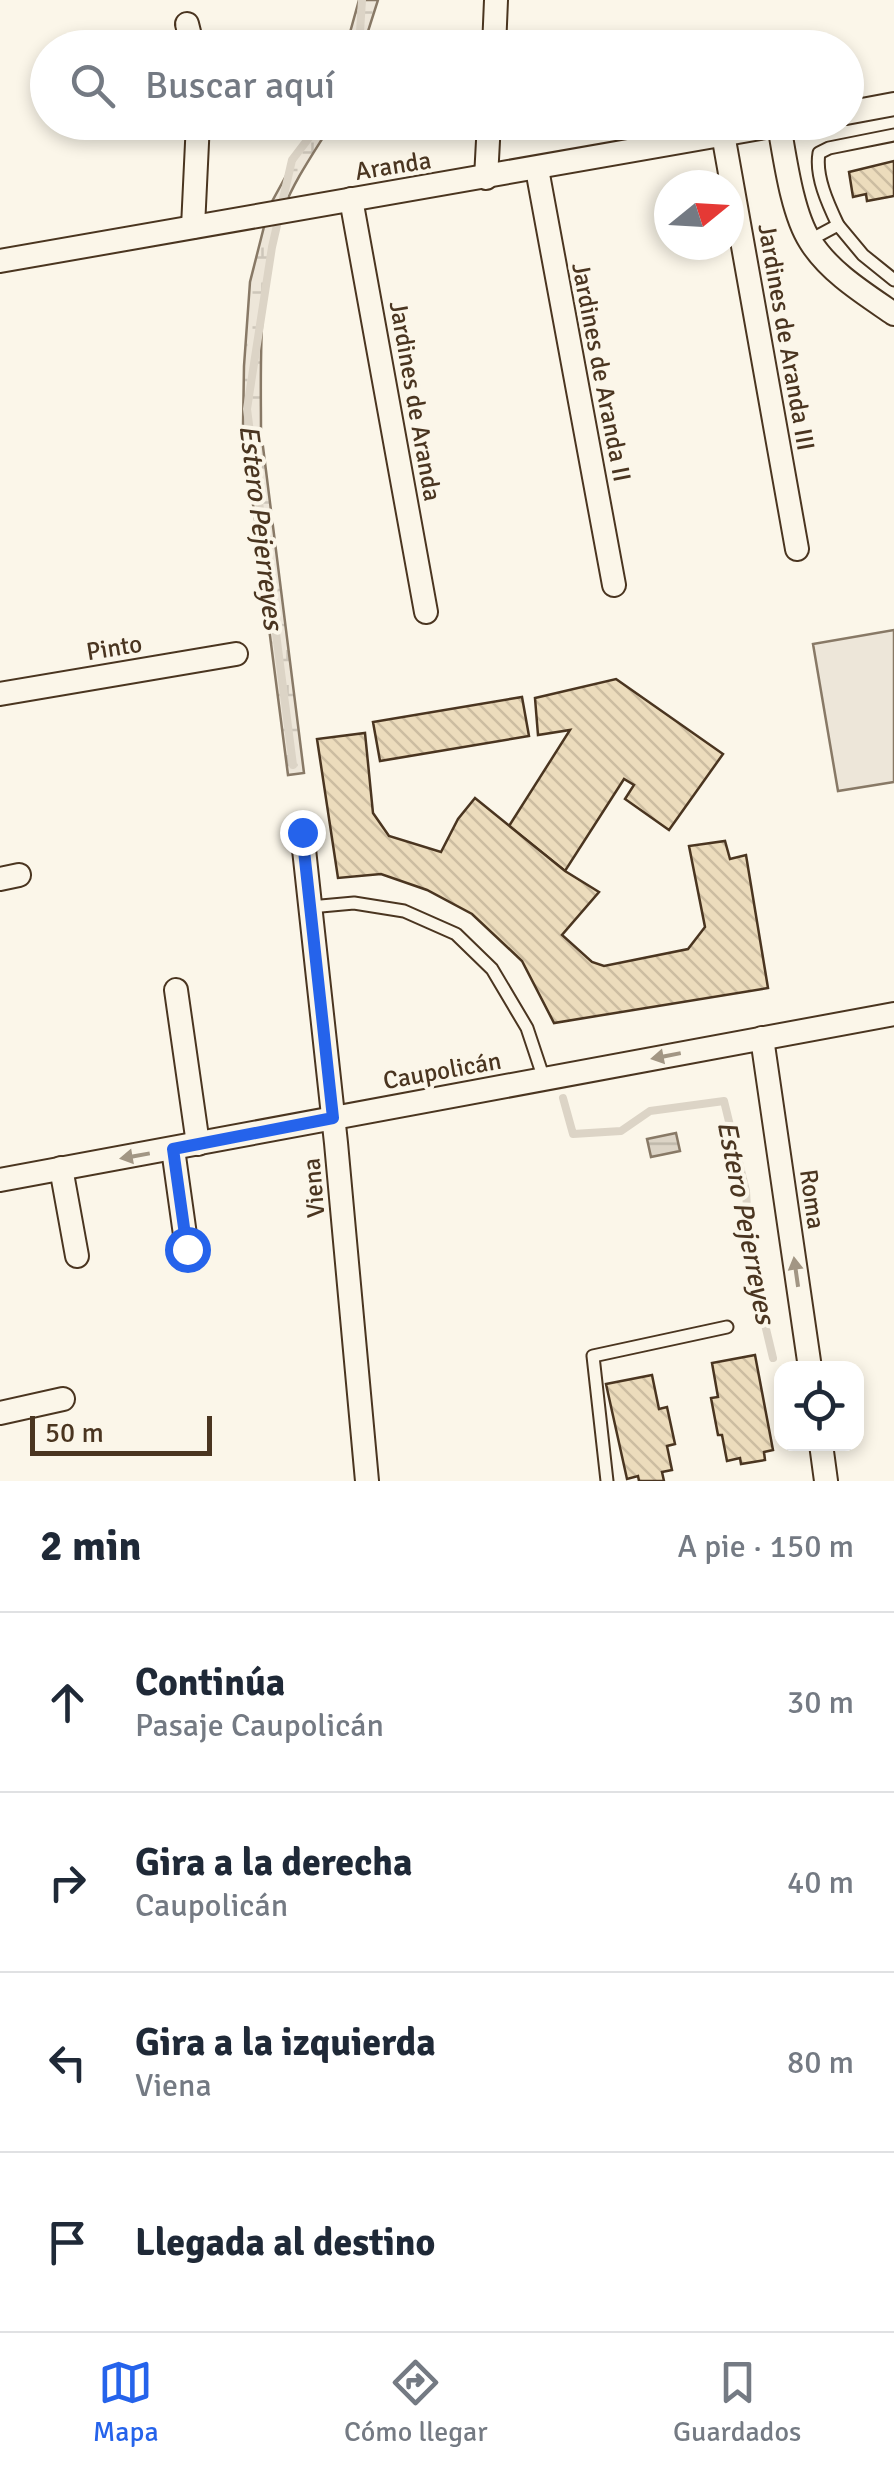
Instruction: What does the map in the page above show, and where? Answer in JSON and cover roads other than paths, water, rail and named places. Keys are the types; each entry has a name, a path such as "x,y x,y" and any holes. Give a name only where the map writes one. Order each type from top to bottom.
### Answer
{"street":[{"path":"495,30 496,0"},
{"path":"187,24 189,30"},
{"path":"864,110 894,104"},
{"path":"194,227 197,140"},
{"path":"486,178 488,140"},
{"name":"Aranda","path":"0,261 690,140"},
{"name":"Jardines de Aranda III","path":"723,140 798,550"},
{"path":"788,140 796,204 809,240 852,284 894,314"},
{"name":"Jardines de Aranda II","path":"537,169 614,585"},
{"name":"Jardines de Aranda","path":"352,200 426,612"},
{"name":"Pinto","path":"0,694 236,654"},
{"name":"Viena","path":"302,832 367,1481"},
{"path":"176,990 198,1144"},
{"name":"Caupolicán","path":"0,1180 894,1014"},
{"name":"Roma","path":"762,1038 809,1361"},
{"path":"173,1149 187,1249"},
{"path":"61,1168 77,1256"},
{"path":"0,1413 63,1399"},
{"path":"821,1451 826,1481"}],"lane":[{"path":"894,135 829,148 819,153 818,162 828,205 838,225 863,255 894,280"},
{"path":"809,240 838,225"},
{"path":"310,908 354,903 404,910 456,934 492,969 526,1028 544,1079"},
{"path":"608,1481 593,1356 727,1328"}],"waterway":[{"name":"Estero Pejerreyes","path":"360,30 362,0"},
{"name":"Estero Pejerreyes","path":"293,765 247,409 272,247 292,160 307,140"},
{"name":"Estero Pejerreyes","path":"563,1098 573,1134 621,1131 650,1111 724,1101 746,1191 750,1262 773,1358"}]}
